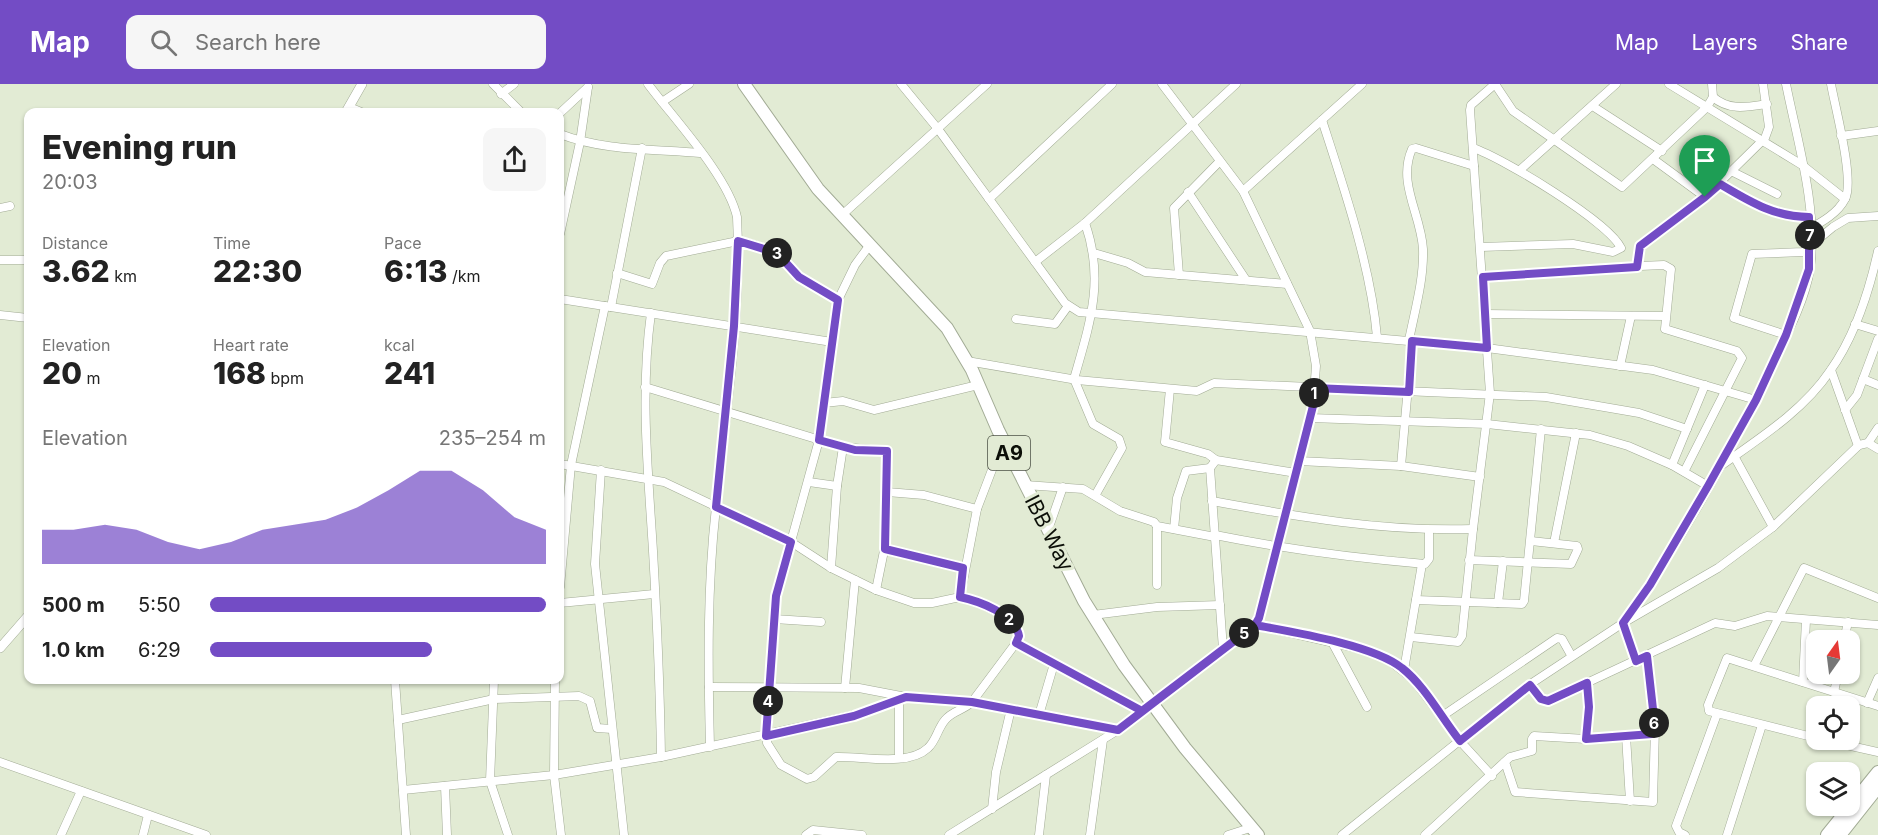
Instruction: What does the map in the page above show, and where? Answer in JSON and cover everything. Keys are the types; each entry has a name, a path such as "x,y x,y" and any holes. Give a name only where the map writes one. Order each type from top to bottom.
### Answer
{"main road":[{"name":"IBB Way","path":"744,84 818,189 869,246 935,313 967,361 1048,532 1147,707 1254,832"},
{"path":"1827,835 1878,772"},
{"path":"1840,835 1878,787"}],"street":[{"path":"349,108 362,84"},
{"path":"493,84 517,108"},
{"path":"501,93 514,84"},
{"path":"638,84 648,85 662,102 734,204 738,241 734,326 710,577 710,747"},
{"path":"662,102 689,84"},
{"path":"842,214 987,84"},
{"path":"990,200 1112,84"},
{"path":"949,835 1118,730 1255,625 1277,548 1310,418 1316,366 1310,331 1243,191 1162,84"},
{"path":"1035,262 1085,223 1236,84"},
{"path":"1243,191 1362,84"},
{"path":"1411,637 1458,642 1462,636 1464,601 1487,424 1490,393 1471,105 1495,84 1514,111 1622,187 1707,107 1713,97 1712,84"},
{"path":"1521,169 1594,107 1616,84"},
{"path":"1670,84 1761,142 1802,165 1845,199"},
{"path":"1637,264 1637,252 1640,246 1720,184 1768,134 1767,104 1763,84"},
{"path":"1623,623 1650,585 1756,400 1786,335 1806,284 1810,245 1809,217 1802,165 1786,84"},
{"path":"1810,231 1845,199 1848,176 1831,84"},
{"path":"564,109 590,85"},
{"path":"564,198 580,142 590,85"},
{"path":"903,85 1068,306 1079,312 1487,348 1657,371 1756,400"},
{"path":"1713,97 1720,104 1734,107 1767,104"},
{"path":"1594,107 1662,151"},
{"path":"1322,120 1366,270 1375,309 1377,337"},
{"path":"1841,136 1878,131"},
{"path":"564,136 580,142 700,153"},
{"path":"1472,145 1521,169 1611,236 1621,248 1613,252 1573,244 1481,247"},
{"path":"564,546 572,465 617,273 642,148"},
{"path":"1401,466 1409,392 1410,340 1419,293 1423,249 1406,177 1409,155 1412,149 1416,148 1474,166"},
{"path":"1653,159 1705,197"},
{"path":"1179,275 1174,208 1220,161"},
{"path":"1733,172 1777,194"},
{"path":"1720,184 1772,212 1792,217 1809,217"},
{"path":"1188,192 1246,280"},
{"path":"0,208 10,206"},
{"path":"1786,335 1736,320 1734,316 1752,254 1797,253 1848,218 1878,216"},
{"path":"1085,223 1094,253 1093,313 1074,379 1093,424 1121,443 1113,467 1096,494"},
{"path":"617,273 652,284 660,262 666,256 738,241 777,253 799,277 838,300"},
{"path":"564,464 647,477 664,482 791,542 831,568 876,590 924,604 960,597 974,600 1012,620 1019,636 1016,643 972,702 945,720 933,743 924,752 884,760 836,757 814,777 807,779 790,771 775,760 766,736 776,596 791,542 809,482 819,440 838,300 845,284 869,246"},
{"path":"1718,468 1811,394 1831,370 1855,324 1872,280 1878,251"},
{"path":"1094,253 1128,263 1145,272 1287,284"},
{"path":"0,260 24,261"},
{"path":"1483,277 1637,264 1664,265 1671,269 1665,329 1741,354 1742,358 1685,471"},
{"path":"564,300 832,342"},
{"path":"1016,319 1055,324 1068,306"},
{"path":"651,313 644,372 661,757"},
{"path":"1485,314 1665,316"},
{"path":"0,315 24,318"},
{"path":"1620,366 1631,316"},
{"path":"1855,324 1878,330"},
{"path":"1845,410 1853,402 1875,355 1878,339"},
{"path":"967,361 1074,379 1197,391 1214,383 1409,392 1490,393 1594,403 1639,413 1687,429"},
{"path":"1831,370 1858,446"},
{"path":"1863,379 1878,386"},
{"path":"824,403 843,401 874,410 978,385"},
{"path":"1672,465 1705,385"},
{"path":"645,387 843,447 887,451 885,549 876,590"},
{"path":"1170,388 1165,442 1208,454 1216,460 1296,473"},
{"path":"1310,418 1487,424 1576,433 1630,447 1685,471 1708,486"},
{"path":"1342,835 1571,655 1718,568 1773,526 1858,446 1868,443 1878,428"},
{"path":"1416,600 1522,604 1529,562 1541,429"},
{"path":"1554,543 1576,433"},
{"path":"960,597 963,568 977,509 1003,441"},
{"path":"1868,443 1878,449"},
{"path":"831,568 837,486 843,447"},
{"path":"1734,456 1773,526"},
{"path":"1216,460 1210,468 1223,649"},
{"path":"1299,461 1401,466 1480,477"},
{"path":"1174,529 1177,498 1186,471 1210,468"},
{"path":"601,470 595,555 624,835"},
{"path":"809,482 837,486"},
{"path":"1025,485 1063,486 1096,494 1120,511 1154,522 1157,526 1353,559 1422,564 1428,562 1430,530"},
{"path":"1048,532 1063,486"},
{"path":"887,492 924,495 977,509"},
{"path":"1212,501 1355,525 1430,530 1473,529"},
{"path":"1157,526 1157,585"},
{"path":"1469,560 1572,563 1578,547 1531,541"},
{"path":"885,549 963,568"},
{"path":"1498,603 1503,561"},
{"path":"1404,670 1422,564"},
{"path":"1754,666 1804,568 1878,597"},
{"path":"845,688 855,580"},
{"path":"564,603 654,594"},
{"path":"1093,615 1157,607 1220,605"},
{"path":"1530,685 1541,699 1548,701 1721,622 1735,626 1758,617 1779,617 1878,625"},
{"path":"774,620 821,622"},
{"path":"1803,682 1806,620"},
{"path":"0,648 24,621"},
{"path":"1846,630 1848,622"},
{"path":"1623,623 1636,661"},
{"path":"1255,625 1365,650 1386,658 1404,670 1415,682 1460,741 1492,776"},
{"path":"1441,717 1557,638 1562,639 1571,655"},
{"path":"1332,642 1367,707"},
{"path":"1016,643 1054,664 1147,707"},
{"path":"1505,762 1515,792 1652,802 1654,800 1654,731 1647,656"},
{"path":"1806,736 1709,711 1708,705 1727,658 1878,706"},
{"path":"1039,715 1054,664"},
{"path":"1868,703 1878,678"},
{"path":"1586,739 1589,707 1587,683"},
{"path":"395,684 406,835"},
{"path":"494,684 490,781 508,835"},
{"path":"555,684 554,775 561,835"},
{"path":"1834,692 1836,684"},
{"path":"709,687 845,688 902,698 972,702 1118,730"},
{"path":"398,720 494,699 554,696 586,698 590,701 597,728 612,729"},
{"path":"403,790 554,775 661,757 854,716 902,698"},
{"path":"899,758 902,698"},
{"path":"992,809 996,772 1011,709"},
{"path":"1685,835 1679,832 1676,826 1717,714"},
{"path":"1727,835 1762,725"},
{"path":"1425,835 1515,754 1532,751 1534,736 1586,739 1652,734 1654,731"},
{"path":"1626,736 1630,801"},
{"path":"1090,835 1103,740"},
{"path":"1860,748 1878,752"},
{"path":"0,762 148,814 192,833 206,835"},
{"path":"1039,835 1046,776"},
{"path":"445,786 447,835"},
{"path":"61,835 81,791"},
{"path":"143,835 148,814"},
{"path":"806,835 813,830 862,835"},
{"path":"1228,835 1254,832"}],"route":[{"path":"1705,197 1640,246 1637,252 1637,267 1483,277 1487,348 1412,341 1409,392 1314,388 1313,406 1259,618 1255,625 1142,711 1016,643 1019,636 1018,630 1012,620 974,600 960,597 963,568 885,549 887,451 882,449 855,450 819,440 838,300 799,277 777,253 738,241 727,412 716,507 791,542 776,596 766,736 854,716 906,697 972,702 1118,730 1255,625 1286,630 1365,650 1386,658 1402,668 1418,684 1460,741 1530,685 1543,701 1548,701 1587,683 1590,695 1586,739 1652,734 1655,727 1647,656 1636,661 1623,623 1650,585 1756,400 1786,335 1806,284 1809,269 1809,217 1792,217 1772,212 1720,184 1705,197"}]}
